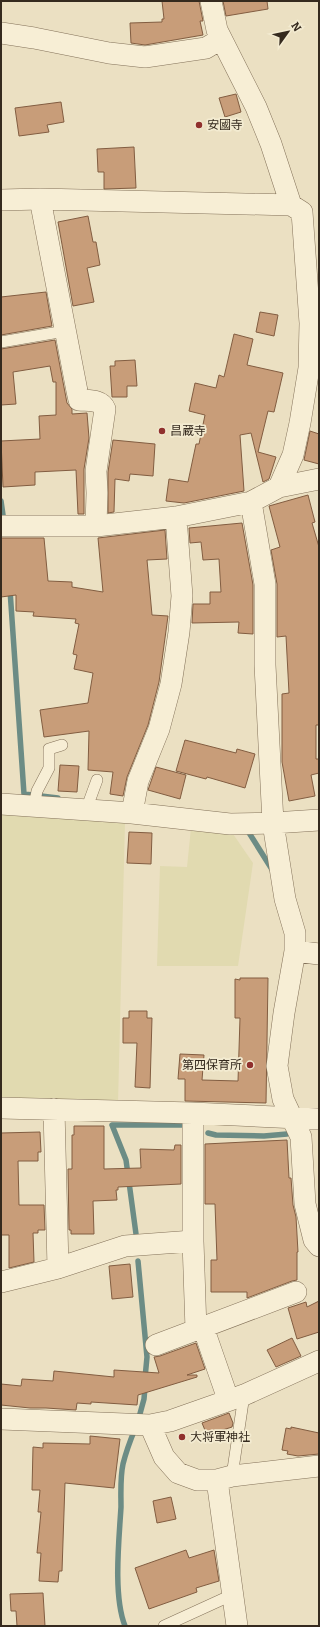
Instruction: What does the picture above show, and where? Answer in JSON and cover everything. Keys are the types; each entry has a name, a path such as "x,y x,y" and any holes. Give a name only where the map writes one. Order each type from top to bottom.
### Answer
{"street":[{"path":"211,1 217,30 256,108 271,144 291,205"},
{"path":"1,33 109,53 145,57 206,48 221,39"},
{"path":"40,199 65,331 80,400 100,402 103,404 105,409 96,471 96,526"},
{"path":"1,200 40,199 291,205 302,212 314,322 309,368 300,423 293,455 279,486"},
{"path":"9,526 96,526 176,517 251,502 279,486 319,479"},
{"path":"251,502 265,584 265,824 280,864 285,899 295,934 306,953 284,1013 277,1066 283,1099 294,1118 301,1137 305,1204 314,1240 319,1246"},
{"path":"134,805 138,781 159,729 171,684 179,632 182,596 176,517"},
{"path":"1,804 35,801 86,809 134,805 230,824 265,824 319,820"},
{"path":"1,1108 193,1113 317,1119"},
{"path":"54,1109 58,1268"},
{"path":"193,1113 193,1241 199,1329 236,1397"},
{"path":"1,1282 58,1268 125,1246 193,1241"},
{"path":"156,1345 296,1292"},
{"path":"1,1419 149,1425 170,1421 236,1397 319,1361"},
{"path":"149,1425 164,1457 178,1473 197,1480 319,1466"},
{"path":"224,1478 238,1626"}],"lane":[{"path":"1,342 65,331"},
{"path":"35,801 49,768 49,749 62,745"},
{"path":"86,809 95,784"},
{"path":"224,1478 236,1397"},
{"path":"164,1626 234,1594"}],"shaded area":[{"path":"1,809 125,822 118,1104 1,1100"},
{"path":"191,828 231,831 253,863 238,966 157,966 160,866 187,867"}],"building":[{"path":"162,1 199,1 203,21 200,21 203,35 145,45 131,43 130,23 162,22 162,19 164,19"},
{"path":"223,1 267,1 268,9 226,16"},
{"path":"236,94 241,112 225,117 219,98"},
{"path":"61,102 64,122 47,125 49,132 19,136 15,108"},
{"path":"134,147 136,188 104,189 104,172 98,172 97,149"},
{"path":"88,216 93,242 96,242 100,265 87,268 94,302 73,306 58,222"},
{"path":"46,292 52,326 1,335 1,297"},
{"path":"260,312 278,315 274,336 256,332"},
{"path":"234,334 253,339 247,365 283,373 274,412 268,411 258,452 276,457 269,479 263,482 251,433 240,435 244,491 184,503 166,501 169,479 188,482 196,444 199,444 205,415 189,411 195,383 216,388 219,375 224,377"},
{"path":"55,340 67,403 72,409 72,414 87,413 89,438 84,469 84,514 78,514 76,470 35,472 35,485 3,487 1,441 40,439 39,416 56,415 56,382 53,382 50,366 13,372 16,404 1,405 1,349"},
{"path":"135,360 137,386 127,386 127,397 112,397 110,366 115,366 115,361"},
{"path":"310,431 319,434 319,464 304,460"},
{"path":"113,440 155,444 153,476 130,474 129,481 115,479 114,512 108,513 108,472"},
{"path":"308,495 315,522 312,523 319,547 319,725 316,725 316,759 319,759 319,773 311,775 315,796 289,801 282,762 282,694 289,693 286,636 277,637 277,584 271,550 280,547 269,506"},
{"path":"242,523 253,585 253,634 238,633 239,622 192,623 193,604 210,604 210,592 221,592 219,559 203,560 201,542 190,543 189,528"},
{"path":"165,530 167,559 147,560 152,615 168,616 159,682 148,725 127,777 123,796 110,794 113,772 88,770 89,731 44,737 40,710 88,703 93,673 74,669 77,655 73,654 79,624 75,623 76,619 33,616 34,612 16,611 16,595 1,597 1,538 44,538 48,581 72,582 72,587 103,592 98,538"},
{"path":"185,740 236,753 237,749 255,754 245,788 207,777 206,779 176,771"},
{"path":"60,765 79,766 77,792 58,791"},
{"path":"156,767 186,775 180,799 148,790"},
{"path":"129,832 152,833 151,864 127,863"},
{"path":"240,978 268,978 266,1103 185,1101 185,1079 178,1079 180,1054 204,1055 202,1080 238,1081 240,1018 235,1018 235,979 240,980"},
{"path":"129,1011 147,1011 147,1018 152,1018 150,1088 135,1087 137,1043 123,1043 123,1018 129,1018"},
{"path":"74,1126 104,1126 104,1169 141,1168 140,1149 174,1150 175,1145 181,1145 181,1184 118,1187 118,1190 116,1190 117,1200 93,1201 94,1234 71,1234 71,1230 69,1230 68,1169 72,1169 72,1135 74,1135"},
{"path":"40,1132 41,1152 38,1152 38,1161 18,1161 19,1205 44,1205 45,1230 38,1230 38,1233 33,1233 34,1262 9,1268 9,1235 1,1235 1,1133"},
{"path":"287,1140 289,1178 291,1178 293,1205 296,1217 298,1252 297,1280 247,1298 247,1292 211,1292 211,1260 217,1260 215,1204 205,1204 205,1144"},
{"path":"130,1264 133,1297 112,1299 109,1266"},
{"path":"319,1301 319,1332 297,1339 288,1308 306,1302 307,1307"},
{"path":"292,1338 301,1356 276,1367 267,1350"},
{"path":"196,1343 205,1369 187,1375 197,1375 197,1377 138,1395 137,1405 91,1402 91,1404 77,1403 76,1410 1,1405 1,1384 21,1386 22,1379 53,1381 54,1371 114,1377 114,1370 159,1373 154,1357"},
{"path":"229,1413 233,1423 232,1427 207,1435 202,1423"},
{"path":"291,1427 319,1433 319,1454 298,1456 287,1454 288,1451 282,1450 286,1428 291,1429"},
{"path":"90,1436 120,1439 114,1488 65,1483 62,1571 59,1571 58,1582 39,1581 41,1553 37,1553 41,1512 38,1512 40,1490 32,1490 33,1447 43,1448 43,1443 90,1444"},
{"path":"171,1497 176,1519 157,1523 153,1501"},
{"path":"186,1550 189,1558 214,1550 219,1581 196,1588 197,1592 149,1609 135,1568"},
{"path":"43,1593 45,1626 17,1626 16,1611 11,1611 10,1594"}],"waterway":[{"path":"1,501 4,522"},
{"path":"10,590 24,794 58,798"},
{"path":"246,828 273,871"},
{"path":"136,1234 126,1160 112,1125 182,1125"},
{"path":"208,1133 216,1135 264,1136 287,1134"},
{"path":"138,1261 147,1357 145,1378"},
{"path":"138,1421 144,1399 145,1387"},
{"path":"125,1626 121,1614 118,1584 121,1480 124,1460 135,1429"}],"place":[{"name":"安國寺","path":"199,125"},
{"name":"昌蔵寺","path":"162,431"},
{"name":"第四保育所","path":"250,1065"},
{"name":"大将軍神社","path":"182,1437"}]}
